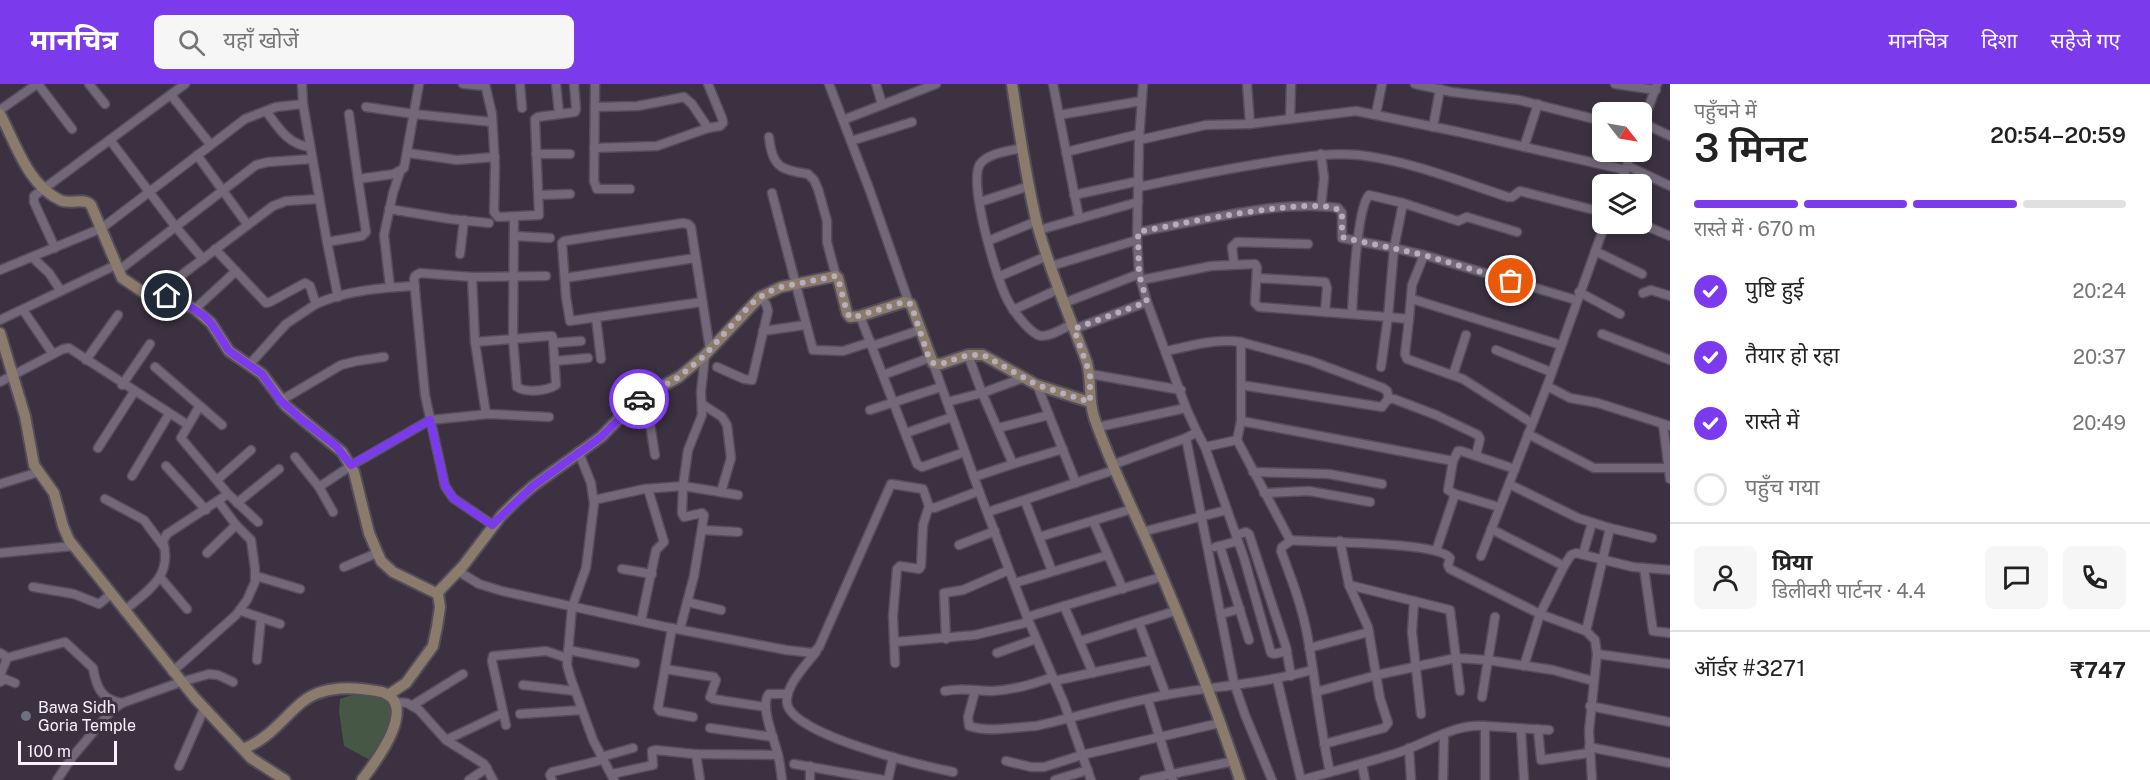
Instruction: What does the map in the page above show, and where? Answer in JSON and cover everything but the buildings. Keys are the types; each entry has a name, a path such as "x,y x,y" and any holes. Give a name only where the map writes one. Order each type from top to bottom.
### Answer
{"street":[{"path":"72,129 37,84 0,112 19,152 42,189 62,201 89,202 122,278 134,288 155,296 167,296 195,309 211,323 229,351 262,374 280,400 336,446 351,465 369,533 385,566 438,594"},
{"path":"89,84 105,104"},
{"path":"55,248 33,199 34,196 185,84"},
{"path":"302,84 312,159 338,297"},
{"path":"390,287 384,244 389,209 400,172 405,166 419,84"},
{"path":"463,84 485,85 491,107 495,157 495,215 498,217 539,215 535,119 576,111 574,84"},
{"path":"520,84 522,108"},
{"path":"556,84 559,114"},
{"path":"596,84 594,181 597,189 630,189"},
{"path":"594,148 657,146 708,128 719,127 723,123 708,84"},
{"path":"829,84 852,141 909,303 913,306 979,491 1028,620 1070,717 1091,780"},
{"path":"876,84 882,104"},
{"path":"843,120 936,84"},
{"path":"1012,84 1038,225 1090,374 1090,402 1098,427 1113,468 1208,687 1240,780"},
{"path":"1053,84 1079,219"},
{"path":"1143,84 1139,137 1140,277 1147,302 1181,390 1181,408 1205,447 1237,538 1264,624 1270,653 1287,651"},
{"path":"1246,84 1250,124"},
{"path":"1290,119 1291,84"},
{"path":"1376,114 1382,84"},
{"path":"1615,84 1656,87 1650,102"},
{"path":"1420,85 1440,89 1452,88 1538,104 1592,118"},
{"path":"1433,127 1440,89"},
{"path":"171,95 210,144"},
{"path":"596,107 638,106 684,97 692,104 708,128"},
{"path":"1059,115 1141,101"},
{"path":"0,270 102,228 245,119 276,108 303,104"},
{"path":"1524,147 1538,104"},
{"path":"366,106 414,114 492,122"},
{"path":"266,111 287,138 301,146 310,147"},
{"path":"1066,152 1206,125 1250,124 1349,111 1376,114 1627,168 1670,186"},
{"path":"327,242 362,236 366,232 349,114"},
{"path":"852,141 912,122"},
{"path":"1652,129 1670,136"},
{"path":"770,137 771,152 777,163 788,171 808,174 814,180 828,225 827,242 850,317 900,303 909,303"},
{"path":"110,140 203,259"},
{"path":"1022,148 991,156 982,162 977,174 988,241 998,277 1013,310 1039,336 1147,302"},
{"path":"408,153 457,160 495,157"},
{"path":"536,154 570,154"},
{"path":"1074,195 1321,154 1356,155 1399,162 1508,197 1520,191 1592,209"},
{"path":"1321,154 1324,178 1321,206"},
{"path":"196,155 247,224"},
{"path":"0,320 117,268 256,165 262,162 312,159"},
{"path":"1624,174 1629,162"},
{"path":"358,179 400,172"},
{"path":"980,202 1029,186"},
{"path":"772,193 797,284 805,325 814,351 843,351 920,330"},
{"path":"539,195 570,194"},
{"path":"1352,314 1358,241 1367,196 1403,203 1458,221 1467,217 1517,232"},
{"path":"155,296 247,224 279,203 319,199"},
{"path":"988,241 1038,225 1079,219 1138,202"},
{"path":"1381,367 1394,248 1403,203"},
{"path":"998,277 1138,236 1269,209 1321,206 1340,209 1342,236 1578,296 1620,314"},
{"path":"389,209 489,223"},
{"path":"475,342 513,339 552,336 557,383 555,387 539,390 518,388 513,339 514,217"},
{"path":"460,254 464,220"},
{"path":"693,717 658,710 665,669 696,568 704,514 682,516 682,486 688,450 702,415 707,352 702,302 690,227 683,223 564,241 562,246 569,321 702,302"},
{"path":"1652,229 1670,236"},
{"path":"1481,556 1547,386 1601,234"},
{"path":"514,236 550,238"},
{"path":"1234,264 1232,247 1237,243 1308,244"},
{"path":"215,249 266,303 305,283 309,286 316,304"},
{"path":"1595,251 1642,274"},
{"path":"1424,255 1413,279 1406,357 1477,387 1532,423"},
{"path":"32,257 49,273 61,291"},
{"path":"565,278 695,258"},
{"path":"1064,303 1140,277 1234,264 1255,264 1257,267 1255,303 1259,307 1409,319"},
{"path":"195,309 236,272"},
{"path":"492,525 453,498 445,486 425,395 415,276 420,273 472,277 546,276"},
{"path":"391,698 433,646 440,607 438,594 492,525 533,486 601,437 641,397 671,382 707,352 760,297 772,290 836,276"},
{"path":"472,277 475,342 486,414"},
{"path":"1257,279 1324,282 1325,312"},
{"path":"249,365 286,324 316,304 338,297 390,287 415,286"},
{"path":"1013,310 1059,289"},
{"path":"1643,293 1651,290 1670,296"},
{"path":"717,367 744,379 752,380 767,307 760,297"},
{"path":"1412,299 1561,345"},
{"path":"23,310 53,354"},
{"path":"86,360 118,315"},
{"path":"860,316 917,464 922,467 965,452"},
{"path":"596,318 601,358"},
{"path":"763,331 805,325"},
{"path":"0,333 26,416 32,460 54,493 63,526 73,546 204,709 258,763 285,780"},
{"path":"1602,334 1670,360"},
{"path":"1453,375 1466,335"},
{"path":"1166,351 1228,340 1311,361 1385,389 1389,399 1436,415 1478,435 1480,439 1476,455"},
{"path":"554,343 581,341"},
{"path":"1241,342 1241,421 1237,440 1264,493 1292,540"},
{"path":"122,385 150,344"},
{"path":"0,382 69,348 122,385 188,425"},
{"path":"1496,350 1551,372"},
{"path":"883,375 931,360 941,364 968,355 983,355 1037,385 1090,402"},
{"path":"968,355 1013,464"},
{"path":"280,400 341,365 384,357"},
{"path":"555,361 588,358"},
{"path":"155,367 222,425"},
{"path":"1090,374 1181,390"},
{"path":"947,402 982,393 1023,378"},
{"path":"1037,385 1076,483"},
{"path":"1241,385 1382,407 1389,399"},
{"path":"1547,386 1570,398 1598,403 1667,425 1670,480"},
{"path":"870,410 941,387"},
{"path":"98,448 134,392"},
{"path":"641,397 648,412 656,455"},
{"path":"702,404 722,417 727,425 731,458 722,492"},
{"path":"199,407 181,438 228,494 258,522"},
{"path":"1098,427 1181,408"},
{"path":"132,476 169,414"},
{"path":"318,487 351,465 430,420 486,414 549,417"},
{"path":"998,428 1049,415"},
{"path":"906,433 952,417"},
{"path":"1241,421 1454,461"},
{"path":"988,512 1076,483 1197,432"},
{"path":"1528,434 1594,468 1668,468"},
{"path":"1186,438 1198,516 1208,548 1234,683 1272,780"},
{"path":"1205,447 1237,440"},
{"path":"974,477 1063,449"},
{"path":"217,480 251,450"},
{"path":"1500,507 1448,490 1454,461 1459,451 1515,469"},
{"path":"579,453 591,483 594,500 586,568 572,607 567,654 568,671 602,758 613,777 653,765 654,750 696,754 778,755"},
{"path":"295,457 318,487 333,512"},
{"path":"166,466 206,510"},
{"path":"237,503 279,469"},
{"path":"0,484 39,472"},
{"path":"1253,472 1329,474 1382,484"},
{"path":"895,663 893,616 897,569 900,566 919,569 921,566 923,525 929,506 922,489 891,484 816,652 788,694 788,708 808,725 834,738 893,757 953,772"},
{"path":"1509,484 1563,512 1592,523 1652,538"},
{"path":"594,500 648,489 682,486 738,495"},
{"path":"641,621 656,550 664,542 648,489"},
{"path":"929,506 936,508 979,491"},
{"path":"1264,493 1309,491 1370,502"},
{"path":"124,611 160,577 165,566 164,538 171,530 228,494"},
{"path":"1436,550 1455,494"},
{"path":"105,499 144,520 164,547"},
{"path":"172,672 241,611 253,588 256,576 250,540 218,501"},
{"path":"1025,501 1052,571"},
{"path":"1039,537 1132,509"},
{"path":"1142,532 1227,510"},
{"path":"1093,521 1123,589"},
{"path":"1583,555 1592,523"},
{"path":"207,553 236,525"},
{"path":"1586,632 1610,528"},
{"path":"1491,529 1564,566"},
{"path":"702,530 738,532"},
{"path":"959,545 995,531"},
{"path":"1208,548 1220,546 1246,532 1249,534 1287,651 1291,676"},
{"path":"1330,772 1310,648 1300,606 1281,551 1292,540 1340,541 1436,550 1449,556 1450,569 1540,614 1586,632 1595,640 1597,654 1590,706 1589,750 1592,780"},
{"path":"1324,744 1388,725 1380,698 1369,632 1349,585 1340,541"},
{"path":"0,553 73,546"},
{"path":"1220,546 1249,640"},
{"path":"344,567 377,553"},
{"path":"1524,666 1540,614 1571,555 1576,553 1644,568 1670,570"},
{"path":"1015,583 1108,555"},
{"path":"1644,568 1653,631 1670,633"},
{"path":"622,569 652,574"},
{"path":"946,639 944,592 963,590 1009,570"},
{"path":"458,571 490,588 572,607 806,654 816,652"},
{"path":"256,576 300,589"},
{"path":"160,577 187,609"},
{"path":"894,642 975,635 1161,577"},
{"path":"1349,585 1450,610 1460,691"},
{"path":"33,587 74,594 99,604 111,594"},
{"path":"1414,600 1412,632 1421,714"},
{"path":"687,602 721,610"},
{"path":"1064,606 1093,673"},
{"path":"1221,614 1240,609"},
{"path":"241,611 280,624"},
{"path":"1080,641 1175,611"},
{"path":"1482,698 1495,617"},
{"path":"257,660 261,618"},
{"path":"1139,624 1167,695"},
{"path":"1310,648 1369,632"},
{"path":"997,653 1036,639"},
{"path":"0,675 3,656 65,642 93,668 93,680 101,691 110,700 122,703"},
{"path":"506,725 492,661 493,656 546,651 635,663"},
{"path":"1597,654 1670,664"},
{"path":"1316,692 1377,675 1456,658 1487,660 1553,670 1593,681"},
{"path":"945,691 960,688 975,691 1012,690 1054,679 1152,660"},
{"path":"665,669 714,677 716,680 710,697 713,699 766,707"},
{"path":"975,691 967,722 969,726 1003,729 1036,726 1167,695 1234,683 1277,679 1312,670"},
{"path":"57,780 73,756 112,710 122,703 181,682 214,674 233,682"},
{"path":"413,705 463,674"},
{"path":"0,682 5,679 15,683"},
{"path":"1277,679 1301,780 1362,764 1466,726 1549,730"},
{"path":"523,685 575,691"},
{"path":"243,749 267,737 302,702 317,694 349,687 374,690 413,705 446,740 477,758 487,768 493,780"},
{"path":"782,780 766,707 766,697 770,694 788,694"},
{"path":"362,780 381,755 393,733 395,715 391,698"},
{"path":"1148,700 1172,777"},
{"path":"1590,706 1670,722"},
{"path":"179,766 204,709"},
{"path":"520,714 582,710"},
{"path":"446,740 503,713"},
{"path":"1006,761 1038,767 1220,723"},
{"path":"1485,726 1485,780"},
{"path":"710,728 773,737"},
{"path":"1521,729 1524,780"},
{"path":"1538,729 1541,760 1589,750 1670,763"},
{"path":"1443,780 1444,734"},
{"path":"552,780 550,776 552,772 633,748"},
{"path":"1409,748 1411,780"},
{"path":"696,754 700,780"},
{"path":"794,764 886,780 893,757"},
{"path":"1144,780 1172,777 1234,760"},
{"path":"1362,764 1365,780"},
{"path":"810,766 810,780"},
{"path":"469,780 487,768"},
{"path":"1055,780 1088,770"}],"green space":[{"path":"362,692 386,700 391,715 389,731 372,758 368,759 344,746 339,711 340,699"}],"way so far":[{"path":"639,399 679,377 705,355 751,304 766,293 781,287 836,276 844,307 850,317 904,302 911,304 929,358 933,363 941,364 968,355 983,355 1037,385 1090,402 1090,374 1074,329 1147,302 1139,274 1138,232 1279,208 1317,206 1338,208 1342,213 1342,236 1344,238 1424,255 1511,281"}],"place":[{"name":"Bawa Sidh Goria Temple","path":"26,716"}],"route":[{"path":"167,296 188,305 204,316 229,351 262,374 280,400 336,446 351,465 430,420 445,486 453,498 492,525 533,486 601,437 639,399"}]}
